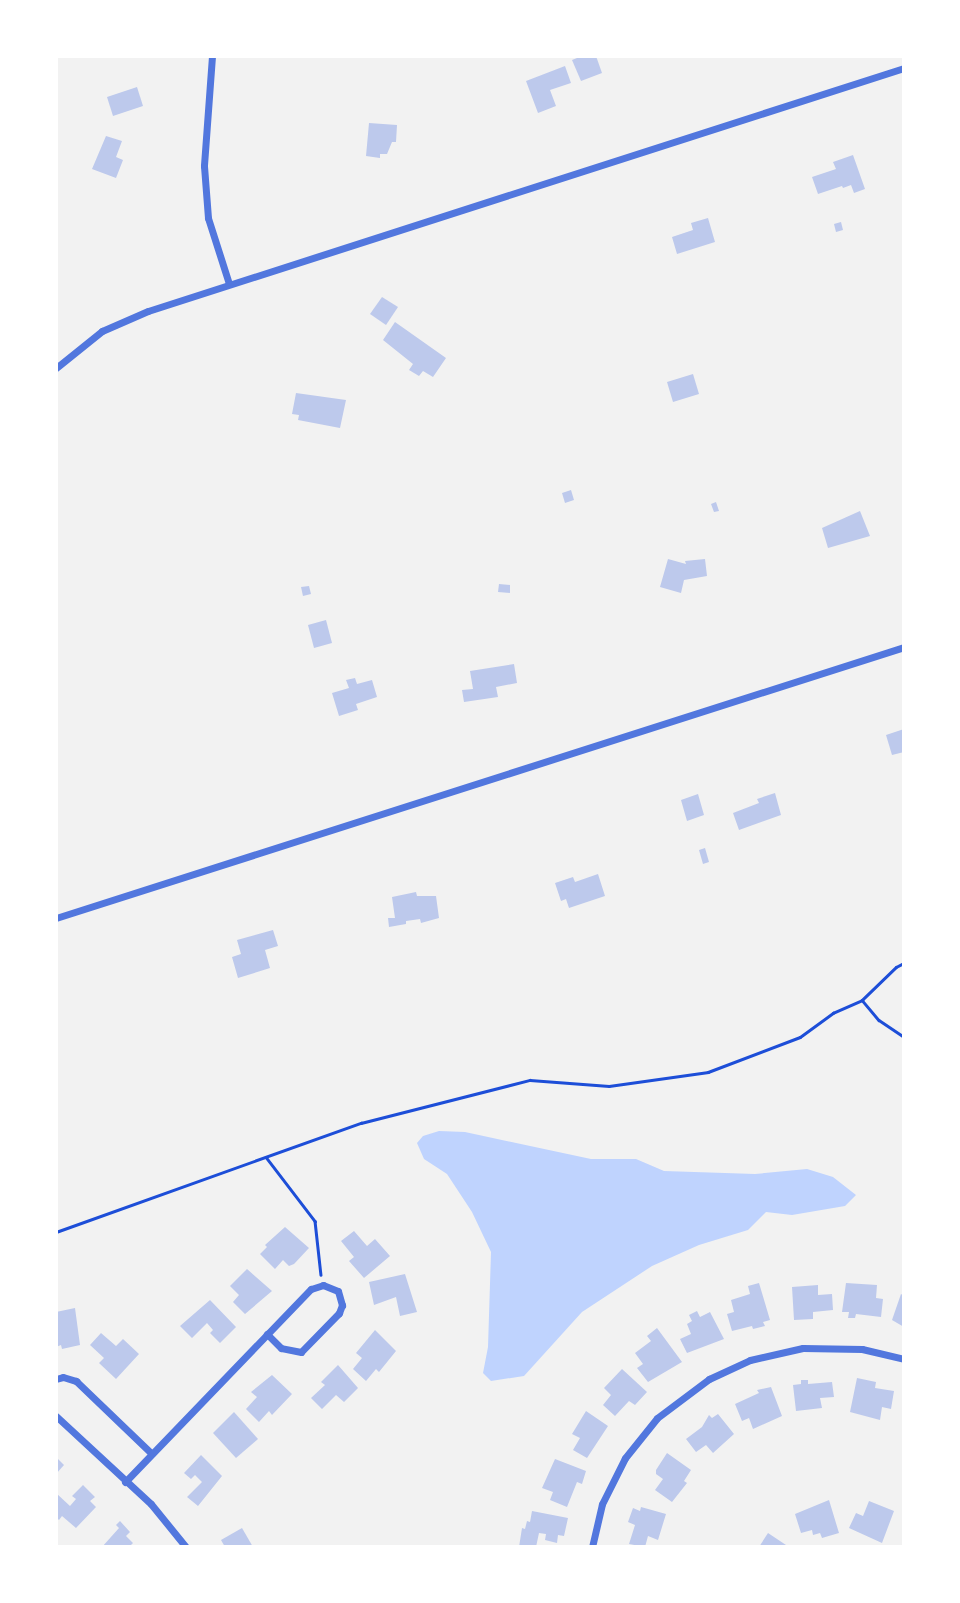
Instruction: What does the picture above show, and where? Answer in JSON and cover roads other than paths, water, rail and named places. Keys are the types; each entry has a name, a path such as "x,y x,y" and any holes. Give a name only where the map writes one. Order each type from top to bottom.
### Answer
{"street":[{"path":"212,56 204,166 208,218 229,284"},
{"path":"56,368 102,331 148,311 904,68"},
{"path":"56,918 904,647"},
{"path":"125,1482 267,1334 311,1289 323,1285 338,1291 342,1305 336,1318 308,1346 295,1353 281,1348 267,1334"},
{"path":"592,1547 603,1504 625,1458 657,1418 709,1379 750,1360 803,1348 862,1349 904,1359"},
{"path":"56,1379 64,1377 76,1381 152,1454"},
{"path":"56,1416 151,1504 186,1547"}],"water":[{"path":"439,1131 465,1132 591,1159 636,1159 664,1171 755,1174 807,1169 833,1177 856,1195 845,1206 792,1215 766,1212 748,1230 699,1245 652,1266 582,1312 524,1376 491,1381 483,1373 488,1347 491,1252 472,1212 447,1174 424,1159 417,1143 423,1136"}]}
